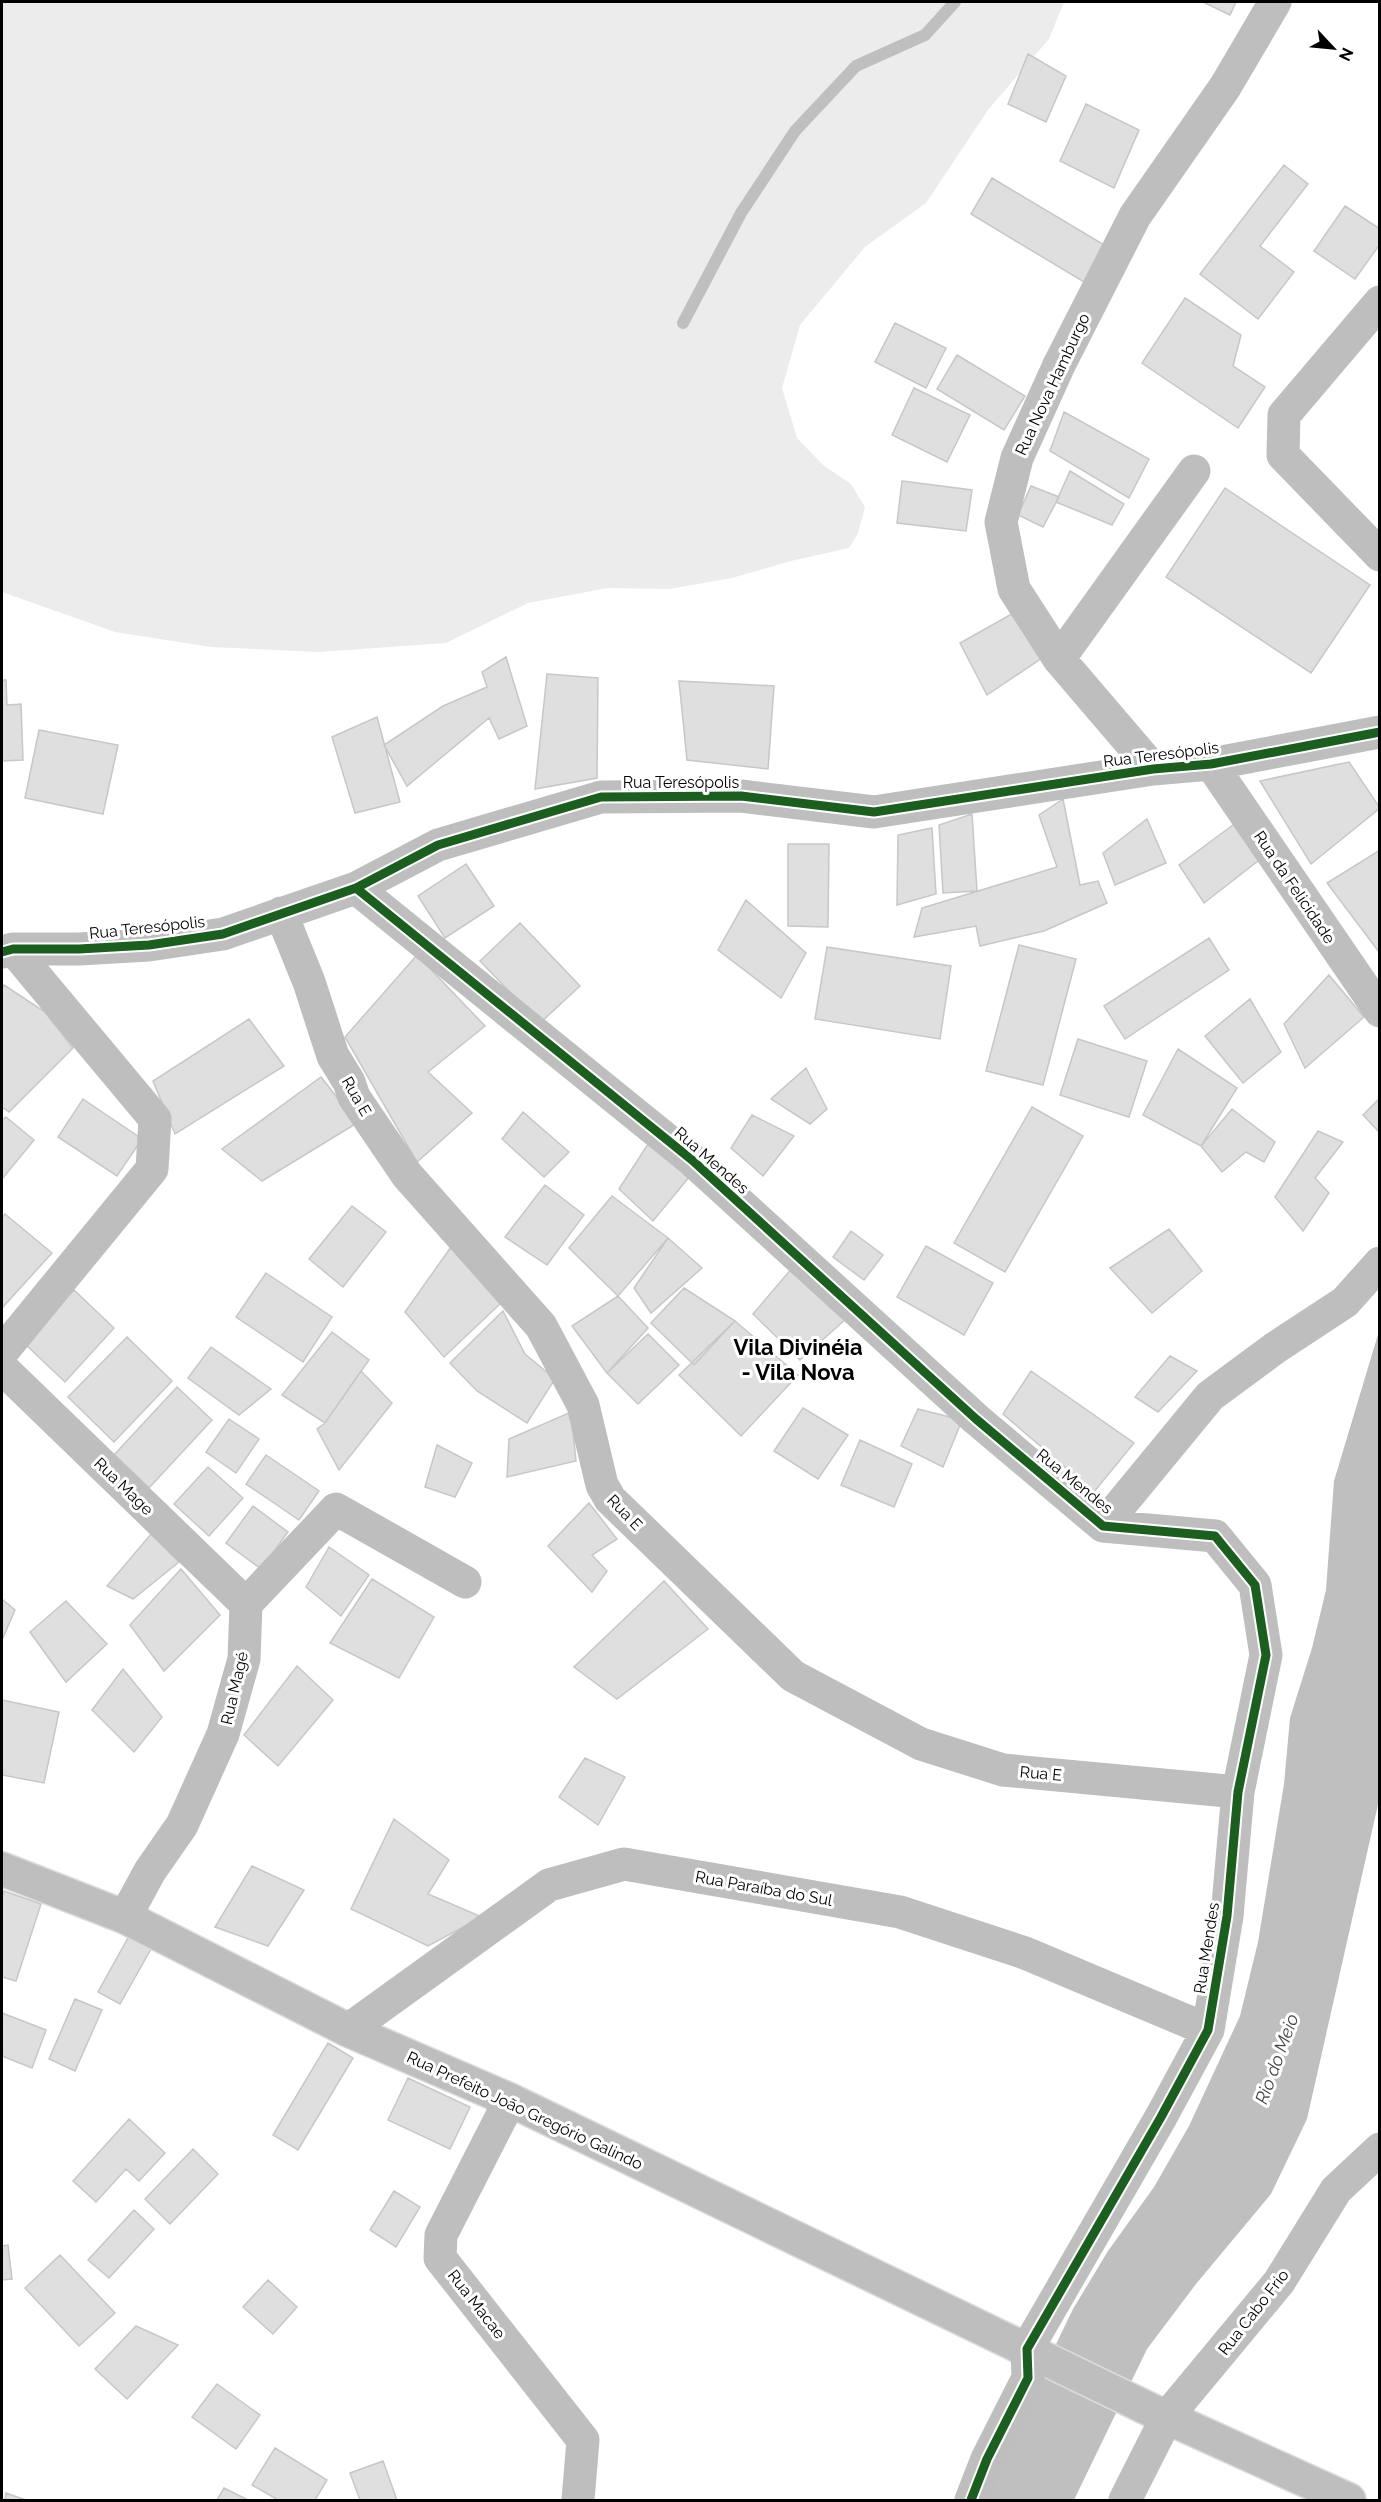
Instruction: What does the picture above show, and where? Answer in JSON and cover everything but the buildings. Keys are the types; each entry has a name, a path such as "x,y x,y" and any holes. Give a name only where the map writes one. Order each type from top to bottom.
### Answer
{"street":[{"name":"Rua Nova Hamburgo","path":"1153,769 1059,659 1014,589 1001,522 1017,458 1059,365 1135,216 1225,87 1275,2"},
{"path":"1380,302 1284,415 1283,455 1380,555"},
{"path":"1059,659 1194,471"},
{"name":"Rua Teresópolis","path":"7,950 149,945 223,934 356,888 438,845 601,797 741,796 874,812 1153,769 1211,764 1380,732"},
{"name":"Rua da Felicidade","path":"1211,764 1380,1011"},
{"name":"Rua Mendes","path":"356,888 692,1160 976,1419 1103,1526 1215,1536 1255,1585 1266,1655 1238,1792 1227,1917 1208,2030 1036,2354"},
{"name":"Rua E","path":"282,913 309,982 333,1056 349,1082 354,1097 407,1175 541,1326 583,1405 602,1485 610,1498 793,1677 921,1744 1004,1770 1238,1792"},
{"path":"2,1352 152,1169 155,1119 7,950"},
{"path":"1103,1526 1210,1396 1275,1348 1345,1302 1380,1263"},
{"name":"Rua Mage","path":"2,1368 246,1604"},
{"path":"246,1604 336,1509 465,1582"},
{"name":"Rua Magé","path":"125,1917 150,1870 182,1825 223,1734 244,1659 246,1604"},
{"name":"Rua Paraíba do Sul","path":"348,2030 549,1885 624,1864 900,1912 1025,1953 1208,2030"},
{"name":"Rua Prefeito João Gregório Galindo","path":"2,1869 125,1917 348,2030 510,2100 1161,2414"},
{"name":"Rua Macae","path":"510,2100 441,2235 440,2258 583,2440 578,2500"},
{"name":"Rua Cabo Frio","path":"1125,2500 1161,2414 1279,2282 1336,2190 1380,2149"},
{"path":"971,2500 987,2458 1028,2378 1036,2354"},
{"path":"1161,2414 1349,2500"}],"shaded area":[{"path":"2,2 1064,2 1049,39 988,110 926,203 865,247 800,325 782,388 797,438 823,465 851,484 865,507 858,533 849,548 791,561 732,578 669,589 608,588 528,603 446,643 318,652 211,647 115,632 2,592"}],"water":[{"name":"Rio do Meio","path":"1379,1331 1379,1800 1307,2119 1271,2194 1196,2284 1147,2349 1074,2500 981,2500 1073,2309 1108,2251 1154,2187 1189,2126 1240,2016 1258,1942 1284,1784 1290,1718 1312,1648 1326,1590 1334,1481"}],"waterway":[{"path":"683,323 741,213 795,131 856,66 925,35 955,2"}],"cycle path":[{"path":"2,952 13,949 79,949 149,945 223,934 356,888 438,845 601,797 741,796 874,812 1153,769 1211,764 1380,732"},
{"path":"356,888 692,1160 976,1419 1103,1526 1215,1536 1255,1585 1266,1655 1238,1792 1227,1916 1208,2030 1161,2117 1027,2349 1028,2378 987,2459 971,2500"}],"district":[{"name":"Vila Divinéia - Vila Nova","path":"798,1360"}]}
